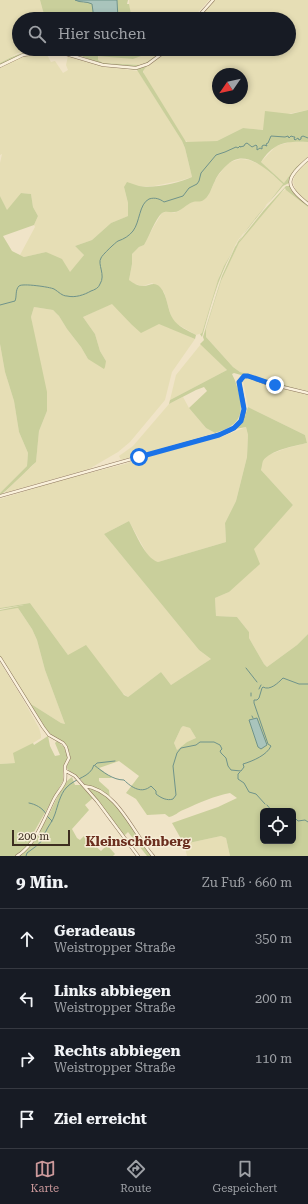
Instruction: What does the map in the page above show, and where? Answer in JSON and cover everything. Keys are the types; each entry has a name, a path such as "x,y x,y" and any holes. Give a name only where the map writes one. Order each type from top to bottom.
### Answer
{"street":[{"path":"202,12 213,0"},
{"path":"0,66 21,56"},
{"path":"73,56 103,65 136,68 148,64 159,56"},
{"path":"308,159 294,171 291,179 291,184 296,194 308,204"},
{"path":"0,496 210,437 230,430 239,423 242,417 244,409 239,382 245,375 266,383 308,392"},
{"path":"0,658 43,727 49,735 63,743 69,755 65,766 65,780 54,798 36,835 17,856"},
{"path":"66,771 74,776 97,801 138,856"},
{"path":"65,780 74,776"},
{"path":"84,786 98,789 117,805 152,856"}],"shaded area":[{"path":"0,0 40,0 44,12 12,12 13,56 0,63"},
{"path":"129,0 209,0 198,12 130,12"},
{"path":"214,0 308,0 308,110 288,114 264,130 243,128 217,141 189,143 184,140 143,70 161,56 296,56 296,12 204,12"},
{"path":"23,56 48,56 51,62 55,61 63,73 68,70 66,65 68,56 101,66 138,71 182,141 192,177 154,186 124,187 128,203 128,216 111,223 92,240 75,246 84,255 70,273 46,252 24,257 20,255 35,227 34,225 38,216 33,207 31,194 21,193 7,211 0,196 0,163 2,154 0,155 0,68"},
{"path":"98,56 107,56 133,59 137,56 155,56 140,65 103,63 98,60"},
{"path":"290,142 308,142 308,157 296,167 284,183 261,162 276,146"},
{"path":"241,159 249,160 261,165 283,184 238,240 220,274 202,333 196,335 177,324 172,319 164,292 152,283 143,286 134,284 129,280 132,254 139,247 144,245 162,213 168,211 173,213 179,211 194,201 201,201 208,196 217,177 225,167 230,162"},
{"path":"308,161 308,202 296,191 293,182 295,174"},
{"path":"286,189 308,207 308,391 266,381 240,372 233,367 206,337 206,329 221,281 239,243 279,194"},
{"path":"113,303 131,324 159,323 195,339 172,372 165,400 130,442 118,452 89,469 4,493 36,462 39,431 47,411 31,317 34,307 53,310 59,316 88,359 106,361 100,351 95,334 83,317"},
{"path":"0,344 5,372 14,401 19,432 28,453 27,466 0,493"},
{"path":"201,344 227,370 170,400 176,375"},
{"path":"246,378 308,394 308,634 297,645 267,667 249,638 249,632 237,617 216,616 215,598 229,592 253,549 293,505 261,470 262,462 268,455 307,443 305,435 248,407 243,381"},
{"path":"183,397 189,408 206,428 215,433 121,460 119,456 133,446 169,404"},
{"path":"246,427 248,435 247,457 236,501 225,523 226,542 158,562 153,560 147,554 129,521 104,534 199,650 211,659 171,685 161,672 128,697 68,655 30,603 0,608 0,499 58,481 219,438"},
{"path":"18,608 32,629 37,640 45,670 65,724 31,704 0,655 0,611"},
{"path":"0,662 39,728 41,735 41,738 33,743 15,763 0,764"},
{"path":"183,726 190,728 196,738 187,742 177,750 174,743"},
{"path":"221,836 226,838 230,856 187,856 184,844"}],"green space":[{"path":"40,0 75,0 91,3 93,12 44,12"},
{"path":"117,0 128,0 127,4 129,4 131,12 118,12"},
{"path":"20,56 0,66 0,63 11,57"},
{"path":"81,56 98,56 98,60 103,63 140,65 155,56 161,56 144,69 143,72 186,142 217,141 243,128 263,130 265,111 291,114 308,110 308,142 281,144 271,150 261,162 284,183 296,167 308,158 294,171 289,183 283,186 266,206 283,184 263,167 248,159 233,160 218,175 209,195 205,199 190,203 177,212 162,213 144,245 139,247 132,254 129,280 143,286 154,284 158,285 165,295 175,322 196,335 195,339 159,324 141,333 112,304 83,317 95,334 100,351 106,361 104,369 88,359 59,316 53,310 34,307 31,317 47,392 47,411 39,431 36,462 0,495 0,493 27,466 28,453 19,432 14,401 5,372 0,344 0,196 7,210 21,193 31,194 33,207 38,216 34,225 3,236 12,251 24,257 46,252 62,259 70,272 84,255 75,246 92,240 111,223 128,216 128,203 124,187 127,182 139,186 151,187 173,183 192,177 182,141 137,70 109,67"},
{"path":"98,56 141,56 133,59"},
{"path":"286,186 290,186 294,193 308,205 308,207 285,188 239,243 221,281 206,329 206,337 233,367 240,372 308,392 261,380 248,375 234,373 232,374 238,389 241,406 239,417 232,425 215,433 206,428 189,408 207,391 204,387 169,404 170,400 227,370 200,344 204,340 203,337 222,276 236,245 264,210"},
{"path":"266,206 242,236 254,220"},
{"path":"231,254 221,275 202,337 200,334 202,333 218,280"},
{"path":"248,407 305,435 307,443 277,451 266,457 263,461 261,470 293,505 254,549 260,564 229,592 215,598 216,616 237,617 249,632 249,638 267,667 297,645 308,634 308,856 230,856 226,838 221,836 184,844 172,823 218,807 237,798 230,793 206,800 169,817 165,814 147,815 136,799 126,793 139,776 119,761 99,768 112,778 99,778 99,781 109,790 110,799 116,805 152,856 147,856 128,832 124,836 79,777 70,772 66,767 70,760 70,754 66,745 53,737 46,730 0,657 0,655 31,704 65,724 32,629 18,608 0,611 24,605 0,608 30,603 68,655 86,645 124,695 128,697 161,672 171,685 211,659 199,650 104,534 129,521 137,538 145,550 153,560 158,562 226,542 225,523 236,501 247,457 248,435 246,427 235,429 243,422","holes":["183,726 190,728 196,738 187,742 177,750 174,743 181,728"]},
{"path":"48,736 50,746 55,756 60,755 55,743 57,741 64,747 68,758 63,767 63,781 30,839 45,823 58,795 67,781 72,777 75,785 81,785 93,798 85,805 89,810 72,829 77,838 80,840 84,836 101,851 107,845 115,854 113,856 0,856 0,764 15,763 13,753 33,743 34,745"}],"water":[{"path":"75,0 117,0 118,12 93,12 92,4"},
{"path":"257,718 267,745 261,749 258,747 249,720"}],"waterway":[{"path":"0,305 15,301 17,289 21,285 51,288 70,297 85,294 99,287 102,281 100,263 101,258 118,241 133,231 141,209 146,201 153,198 164,202 183,196 189,188 197,184 201,173 216,155 236,147 238,148 240,146 244,146 247,143 252,147 256,145 257,150 260,148 262,149 262,146 267,146 266,144 271,136 288,136 289,138 291,136 295,137 295,140 298,138 299,140 303,136 308,138"},
{"path":"246,668 257,682"},
{"path":"26,856 27,853 43,839 46,830 54,817 59,800 66,788 89,773 94,765 108,775 116,779 124,780 134,788 144,790 151,786 160,797 171,800 176,795 173,766 177,753 181,748 196,745 200,742 214,742 220,745 222,749 220,751 226,758 228,766 231,770 241,771 244,767 243,764 263,755 271,746 268,744 254,703 254,700 259,698 262,688 271,687 283,678 299,684 308,684"},
{"path":"259,689 261,685"},
{"path":"95,765 97,763 115,761"},
{"path":"240,772 238,774 238,779 244,783 249,792 256,794 265,804"},
{"path":"29,803 39,807 46,814"},
{"path":"47,816 52,821"},
{"path":"296,819 298,821 305,820 308,822"}],"district":[{"name":"Kleinschönberg","path":"138,841"}],"route":[{"path":"139,457 219,435 234,428 241,421 244,409 239,382 245,375 275,385"}]}
